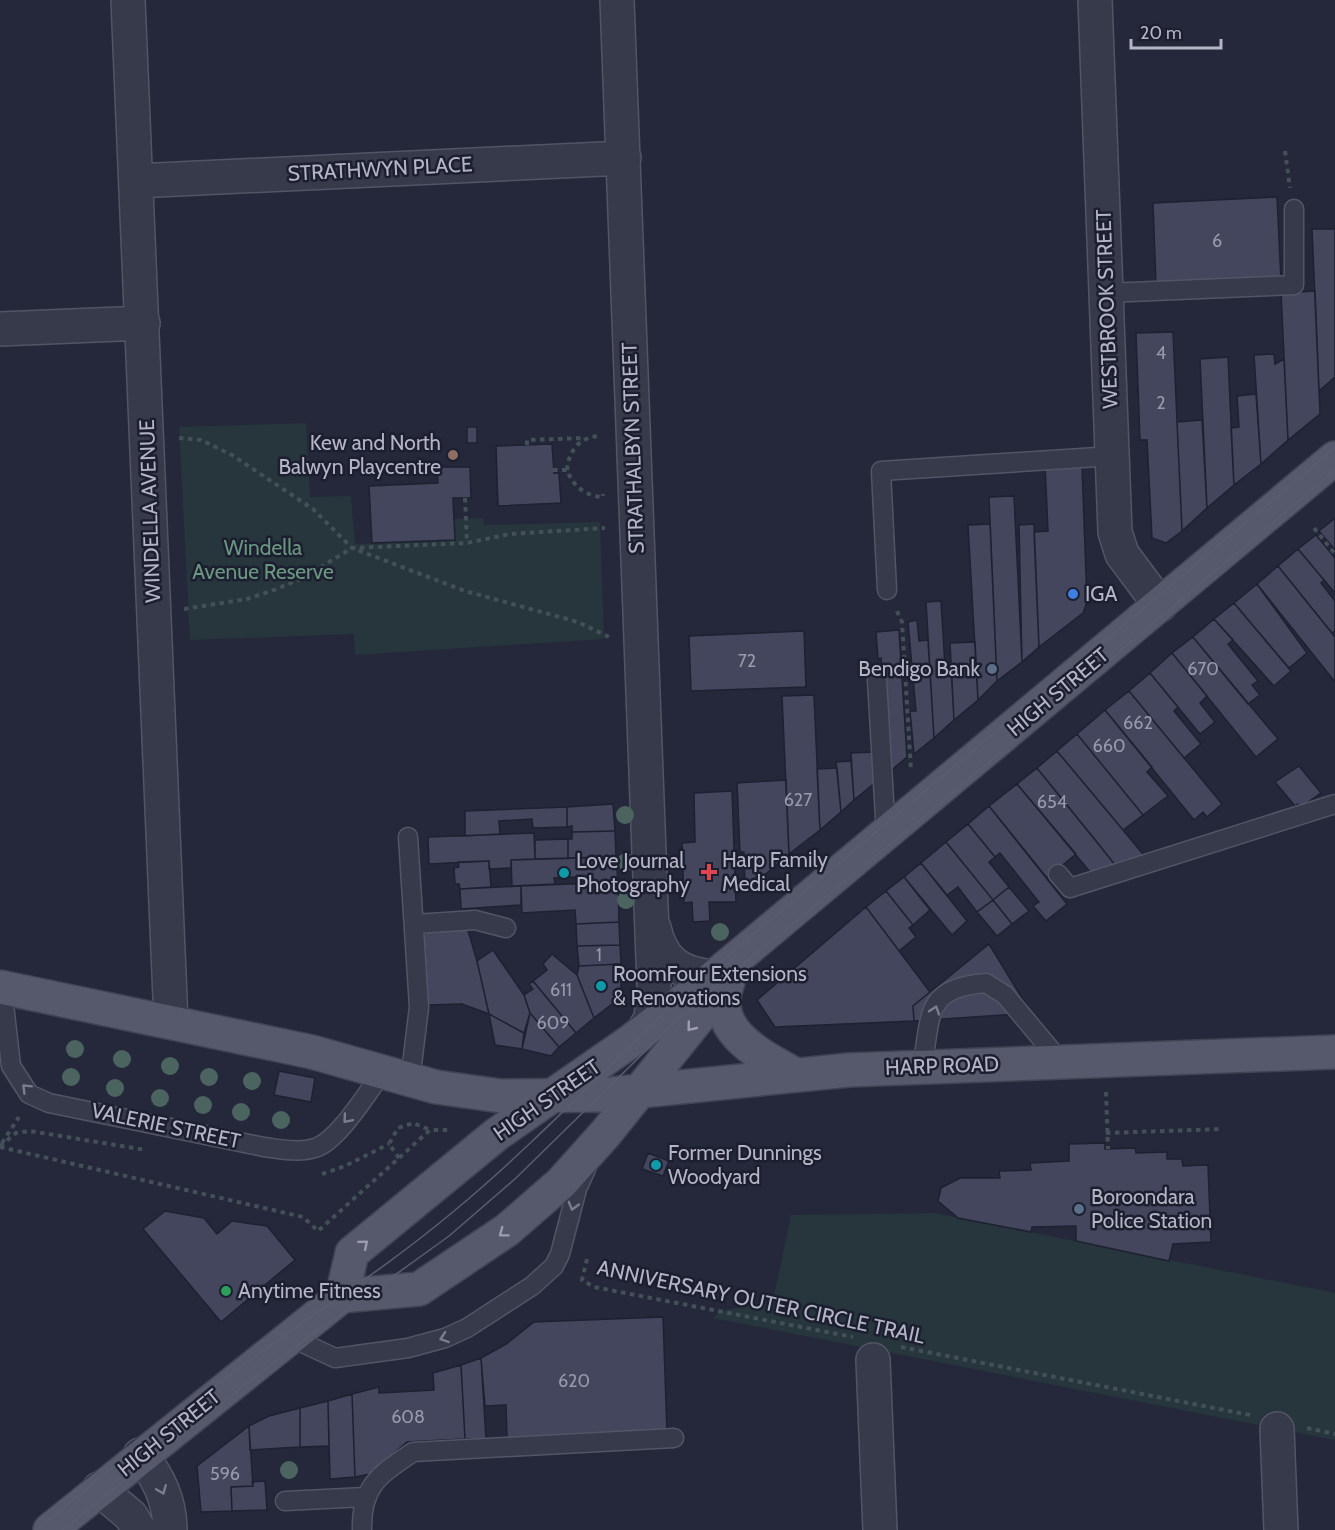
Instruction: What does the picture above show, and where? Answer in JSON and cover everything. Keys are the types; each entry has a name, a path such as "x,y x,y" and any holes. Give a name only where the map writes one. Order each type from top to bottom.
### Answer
{"main road":[{"name":"HIGH STREET","path":"50,1530 140,1455 342,1296 419,1289 476,1253 538,1204 605,1134 721,980 778,923 1335,458"},
{"path":"721,980 724,1011 735,1033 746,1044 796,1075"},
{"name":"HIGH STREET","path":"342,1296 352,1253 497,1134 721,980"},
{"path":"1,987 312,1052 396,1077 463,1092 549,1097"},
{"name":"HARP ROAD","path":"549,1097 639,1091 796,1075 922,1067 1335,1052"}],"street":[{"name":"WINDELLA AVENUE","path":"128,0 171,1022"},
{"name":"STRATHALBYN STREET","path":"617,0 654,998 651,1018 643,1032"},
{"name":"WESTBROOK STREET","path":"1095,0 1118,544 1135,574 1160,605"},
{"name":"STRATHWYN PLACE","path":"136,181 624,158"},
{"path":"0,329 143,323"},
{"name":"STRATHALBYN STREET","path":"651,896 653,922 661,950 670,961 689,973 721,980"},
{"path":"878,1348 880,1530"},
{"path":"1276,1423 1281,1530"},
{"path":"140,1455 153,1470 162,1487 169,1507 170,1530"},
{"path":"99,1489 131,1516 139,1530"}],"lane":[{"path":"1107,292 1294,285 1294,209"},
{"path":"887,590 881,471 1113,456"},
{"path":"877,680 886,834"},
{"path":"1058,874 1070,888 1335,804"},
{"path":"396,1077 419,1007 408,837"},
{"path":"415,924 475,920 506,928"},
{"path":"922,1067 934,1006 940,996 953,989 986,983 1005,995 1060,1062"},
{"path":"1,987 11,1065 29,1094"},
{"name":"VALERIE STREET","path":"29,1094 49,1103 264,1147 298,1150 318,1148 396,1077"},
{"name":"HIGH STREET","path":"290,1337 335,1358 384,1353 445,1338 500,1308 543,1277 558,1260 582,1177 605,1134"},
{"path":"362,1530 362,1509 365,1497 378,1476 413,1452 422,1449 674,1438"},
{"path":"285,1501 365,1497"}],"path":[{"path":"1285,151 1294,209"},
{"path":"527,445 527,440 585,438 601,435 601,445"},
{"path":"176,449 176,438 189,437 201,440 232,455 313,509 352,548 465,591 578,622 609,637"},
{"path":"585,438 572,450 567,470 574,484 584,492 603,497"},
{"path":"553,470 567,470"},
{"path":"603,486 603,508"},
{"path":"465,498 467,543"},
{"path":"182,598 183,609 247,599 303,578 352,548 467,543 510,534 605,529 604,518"},
{"path":"1314,528 1335,554"},
{"path":"887,590 902,622 914,810"},
{"path":"1105,1061 1108,1149"},
{"path":"29,1094 15,1125 0,1147 303,1217 318,1231 430,1130"},
{"path":"399,1158 390,1144 398,1128 413,1124 430,1130 497,1134"},
{"path":"1106,1133 1223,1129"},
{"name":"ANNIVERSARY OUTER CIRCLE TRAIL","path":"587,1257 582,1280 594,1287 878,1348 1335,1434"}],"green space":[{"name":"Windella Avenue Reserve","path":"306,423 310,497 351,496 355,544 455,540 454,519 483,518 484,525 600,522 604,639 355,655 354,634 190,640 179,427"},
{"path":"935,1213 1335,1293 1335,1440 713,1318 720,1311 773,1300 791,1215"}],"building":[{"path":"1277,197 1281,280 1156,285 1153,203"},
{"path":"1312,229 1335,229 1335,377 1319,391"},
{"path":"1315,291 1320,414 1288,440 1281,293"},
{"path":"1173,332 1182,531 1166,543 1152,538 1147,440 1140,440 1136,333"},
{"path":"1274,354 1275,364 1284,359 1288,440 1261,464 1254,355"},
{"path":"1228,357 1234,485 1207,508 1200,359"},
{"path":"1256,394 1261,464 1234,485 1231,428 1239,427 1237,396"},
{"path":"1202,420 1207,508 1182,531 1177,422"},
{"path":"467,427 477,427 477,443 467,443"},
{"path":"552,444 554,473 559,473 561,503 498,506 496,446"},
{"path":"1082,465 1087,602 1083,613 1039,647 1034,532 1048,531 1045,466"},
{"path":"437,467 470,467 471,498 453,498 455,540 372,543 369,486 438,483"},
{"path":"1014,496 1022,662 997,681 989,497"},
{"path":"1335,518 1335,550 1319,531"},
{"path":"990,524 997,681 978,700 968,525"},
{"path":"1034,524 1039,647 1022,662 1019,525"},
{"path":"1316,535 1335,558 1335,593 1298,549"},
{"path":"1298,549 1324,580 1321,583 1335,601 1335,631 1332,633 1278,566"},
{"path":"1278,566 1335,637 1335,682 1257,584"},
{"path":"1257,584 1307,653 1289,668 1234,603"},
{"path":"941,601 945,666 951,666 954,720 934,738 926,602"},
{"path":"1234,603 1291,671 1274,686 1214,619"},
{"path":"1214,619 1233,640 1228,644 1258,681 1252,685 1260,695 1248,704 1193,637"},
{"path":"917,620 919,641 928,640 934,738 914,754 910,711 916,711 908,622"},
{"path":"899,630 907,757 887,774 881,658 878,659 876,632"},
{"path":"804,631 806,687 691,691 689,636"},
{"path":"1193,637 1278,739 1256,757 1172,653"},
{"path":"975,642 978,700 954,720 950,643"},
{"path":"1172,653 1207,696 1200,703 1215,722 1200,734 1150,673"},
{"path":"1150,673 1178,707 1174,711 1201,744 1184,758 1129,691"},
{"path":"1129,691 1222,804 1207,817 1203,812 1194,820 1105,710"},
{"path":"814,695 820,830 789,854 782,696"},
{"path":"1105,710 1152,767 1147,772 1168,796 1143,815 1077,734"},
{"path":"1077,734 1143,815 1123,830 1057,751"},
{"path":"1057,751 1148,860 1116,866 1037,768"},
{"path":"875,752 877,781 854,800 851,753"},
{"path":"851,761 854,800 841,812 836,762"},
{"path":"1299,766 1321,793 1301,807 1298,804 1295,806 1275,782"},
{"path":"837,768 841,812 820,830 817,769"},
{"path":"1037,768 1116,866 1090,872 1017,784"},
{"path":"786,780 789,854 745,892 744,852 740,852 737,783"},
{"path":"1017,784 1076,854 1047,878 989,806"},
{"name":"Harp Family Medical","path":"732,791 736,902 709,902 710,921 693,922 692,902 684,903 682,843 695,842 694,793"},
{"path":"613,804 615,831 572,832 572,826 567,827 567,807"},
{"path":"989,806 1067,904 1046,921 1033,906 1039,902 1000,853 995,857 968,824"},
{"path":"567,807 567,827 533,828 532,819 499,821 500,834 465,836 465,811"},
{"path":"968,824 995,857 989,862 1009,887 993,900 946,842"},
{"path":"615,831 616,857 568,858 568,839 572,839 572,832"},
{"path":"534,833 535,859 511,860 511,868 489,869 489,861 429,864 428,837"},
{"path":"568,839 568,858 535,859 535,840"},
{"path":"946,842 993,900 977,912 958,887 947,895 921,863"},
{"name":"Love Journal Photography","path":"616,857 618,882 579,883 579,877 554,878 555,884 512,886 511,860"},
{"path":"489,861 491,887 460,889 459,884 455,884 454,868 459,867 458,862"},
{"path":"921,863 967,921 952,935 904,877"},
{"path":"904,877 930,910 913,925 886,891"},
{"path":"618,882 619,922 576,924 575,910 522,913 521,886"},
{"path":"521,886 521,905 461,909 460,889"},
{"path":"1009,887 1029,911 1012,924 993,900"},
{"path":"886,891 913,925 909,928 916,937 899,951 866,907"},
{"path":"993,900 1012,924 997,936 977,912"},
{"path":"866,907 930,992 913,1006 914,1021 775,1027 757,1000"},
{"path":"619,922 620,945 577,946 576,924"},
{"path":"467,927 489,1014 462,1004 427,1005 423,935 432,928"},
{"path":"989,944 1031,1013 914,1021 913,1006"},
{"path":"620,945 621,964 579,966 577,946"},
{"path":"493,950 524,995 530,1013 524,1033 489,1014 477,961"},
{"path":"552,954 577,975 594,1018 576,1033 533,981 547,970 543,964"},
{"name":"RoomFour Extensions & Renovations","path":"621,964 621,997 594,1018 577,975 579,966"},
{"path":"533,981 576,1033 559,1047 530,1013 524,995 533,989 529,984"},
{"path":"530,1013 559,1047 551,1056 522,1049"},
{"path":"489,1014 524,1033 522,1049 495,1045"},
{"path":"279,1071 315,1078 311,1102 274,1095"},
{"name":"Boroondara Police Station","path":"1105,1143 1105,1149 1135,1148 1136,1153 1167,1152 1167,1159 1182,1159 1183,1166 1208,1165 1211,1242 1173,1244 1169,1261 1076,1241 1076,1226 1032,1227 1031,1232 958,1218 938,1201 941,1188 960,1178 1000,1178 999,1171 1031,1170 1030,1163 1069,1161 1069,1144"},
{"name":"Former Dunnings Woodyard","path":"648,1153 669,1161 663,1176 642,1169"},
{"name":"Anytime Fitness","path":"165,1211 204,1218 217,1234 232,1221 267,1226 295,1260 221,1322 143,1229"},
{"path":"663,1317 667,1431 507,1438 506,1405 485,1406 481,1358 506,1344 534,1322"},
{"path":"481,1358 486,1439 465,1439 461,1365"},
{"path":"461,1365 465,1439 407,1442 370,1474 355,1477 352,1394 379,1387 379,1393 434,1390 433,1373"},
{"path":"352,1394 355,1477 330,1479 328,1401"},
{"path":"328,1401 329,1446 300,1447 300,1408"},
{"path":"300,1408 300,1447 250,1450 249,1426 269,1416"},
{"path":"249,1426 253,1486 231,1487 232,1511 201,1512 197,1466"},
{"path":"265,1481 267,1510 232,1511 231,1487 253,1486 252,1482"}],"tram line":[{"path":"37,1530 212,1388 374,1273 454,1211 549,1125 704,976 1335,448"},
{"path":"62,1530 266,1368 449,1236 516,1178 667,1030 723,980 924,817 1335,470"}],"place":[{"name":"Kew and North Balwyn Playcentre","path":"453,455"},
{"name":"IGA","path":"1073,594"},
{"name":"Bendigo Bank","path":"992,669"},
{"name":"Harp Family Medical","path":"709,872"},
{"name":"Love Journal Photography","path":"564,873"},
{"name":"RoomFour Extensions & Renovations","path":"601,986"},
{"name":"Former Dunnings Woodyard","path":"656,1165"},
{"name":"Boroondara Police Station","path":"1079,1209"},
{"name":"Anytime Fitness","path":"226,1291"}]}
